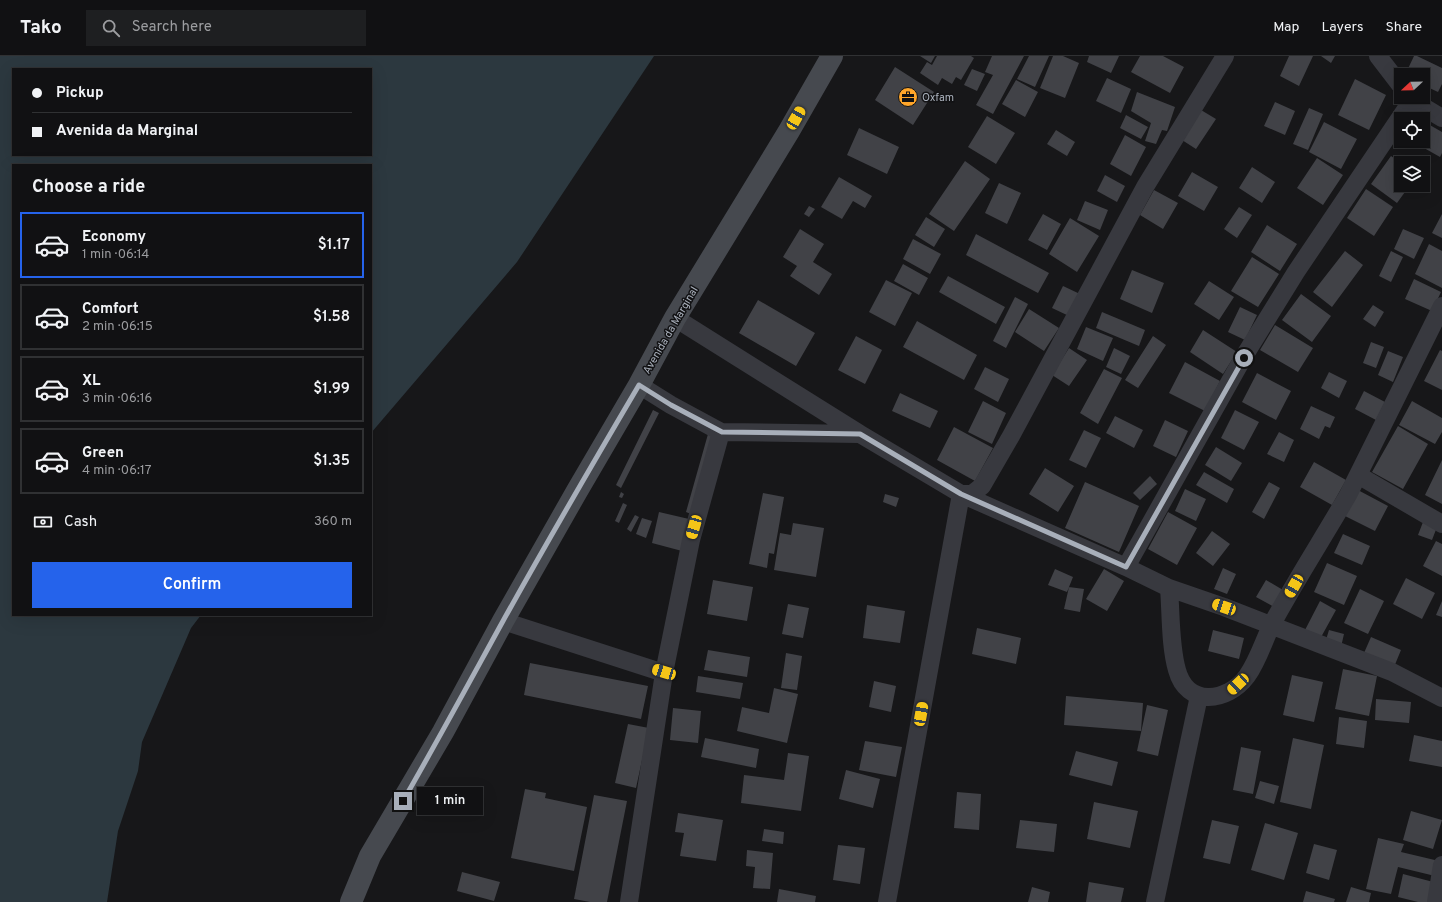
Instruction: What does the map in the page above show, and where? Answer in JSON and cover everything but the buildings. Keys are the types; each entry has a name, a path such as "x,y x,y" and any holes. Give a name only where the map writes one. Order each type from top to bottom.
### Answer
{"street":[{"name":"Avenida da Marginal","path":"351,902 370,856 443,732 503,621 639,385 675,318 785,138 832,56"},
{"path":"961,494 972,494 982,486 1011,436 1145,187 1225,56"},
{"path":"1378,56 1394,77"},
{"path":"1126,567 1244,358 1284,292 1408,104"},
{"path":"1419,104 1442,118"},
{"path":"1169,588 1177,671 1185,688 1199,696 1214,698 1230,692 1247,676 1272,625 1348,495 1442,306"},
{"path":"675,318 860,434 961,494 1126,567 1169,588 1272,625 1392,672 1442,698"},
{"path":"639,385 671,405 722,432 860,434"},
{"path":"629,902 664,672 691,540 722,432"},
{"path":"1358,475 1442,524"},
{"path":"887,902 961,494"},
{"path":"503,621 664,672"},
{"path":"1155,902 1199,696"},
{"path":"1436,902 1442,865"}],"shaded area":[{"path":"0,56 654,56 517,262 372,432 372,164 12,164 12,616 200,616 191,628 142,742 138,771 118,831 107,902 0,902"}],"place":[{"name":"Oxfam","path":"908,97"}],"route":[{"path":"403,801 443,732 503,621 639,385 671,405 722,432 860,434 961,494 1126,567 1244,358"}]}
